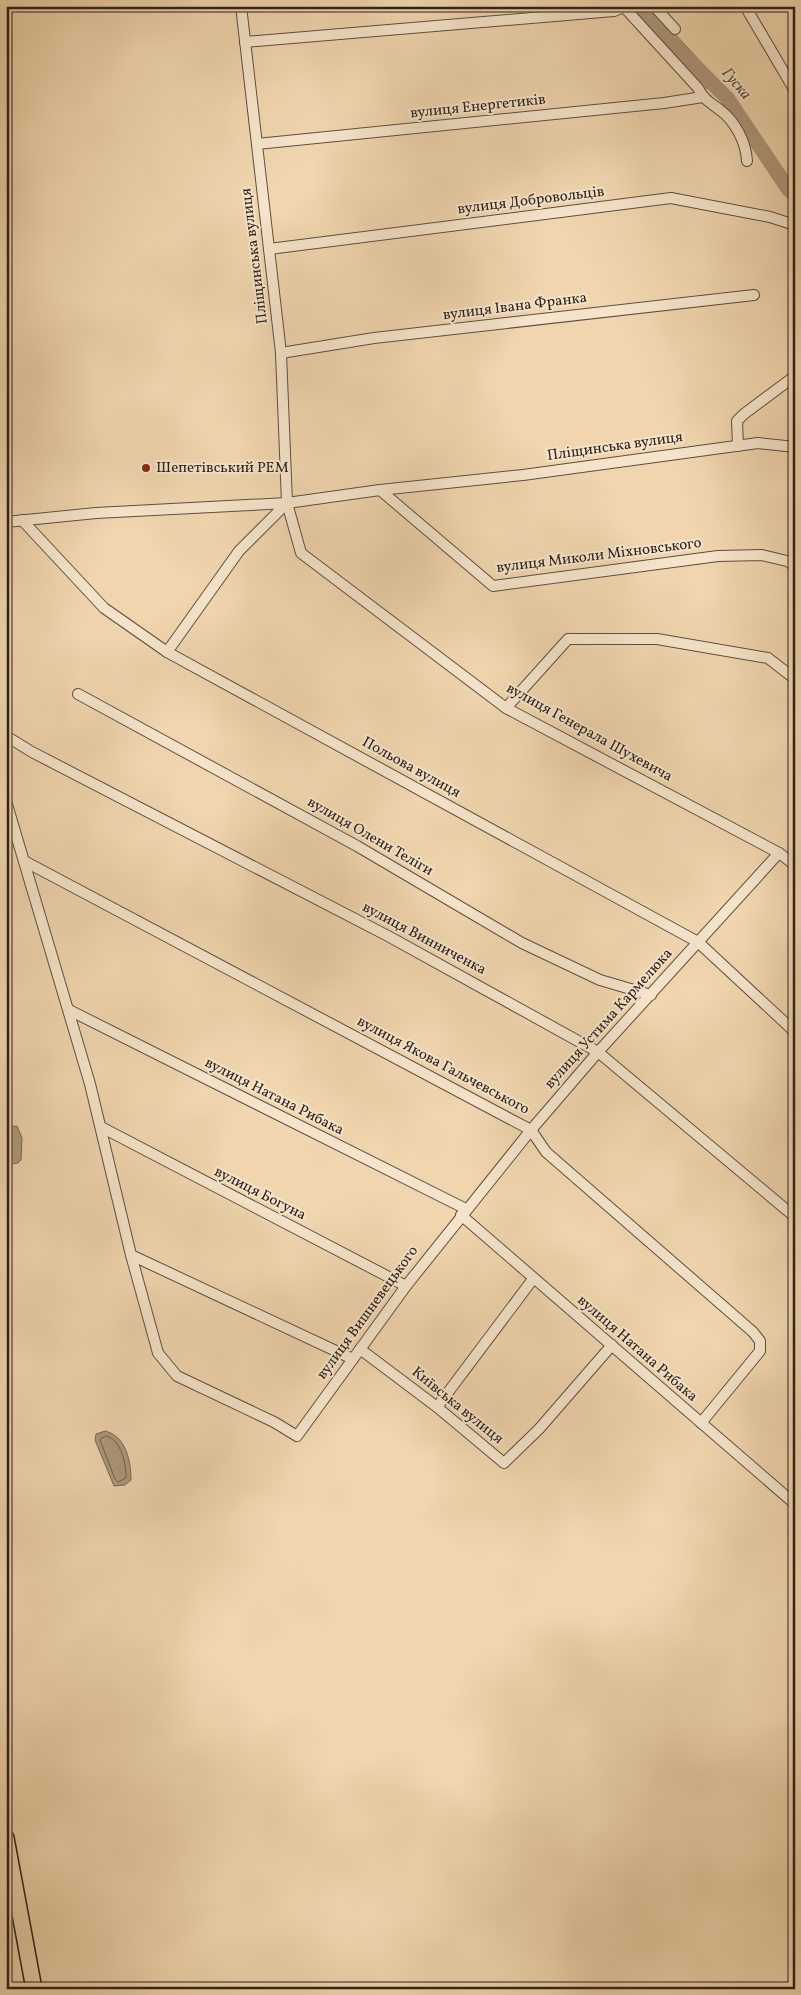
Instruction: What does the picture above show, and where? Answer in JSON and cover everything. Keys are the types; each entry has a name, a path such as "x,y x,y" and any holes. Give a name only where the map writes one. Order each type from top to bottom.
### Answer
{"main road":[{"path":"6,1838 34,1989"}],"street":[{"name":"Пліщинська вулиця","path":"241,6 281,353 287,503"},
{"path":"654,6 675,29"},
{"path":"746,6 795,91"},
{"path":"245,42 614,11 623,7 698,88 703,97 722,111 736,126 747,161"},
{"name":"вулиця Енергетиків","path":"257,144 664,103 703,97"},
{"name":"вулиця Добровольців","path":"269,249 671,198 770,217 795,225"},
{"name":"вулиця Івана Франка","path":"281,353 374,338 754,295"},
{"path":"738,446 737,421 795,376"},
{"name":"Пліщинська вулиця","path":"6,522 96,513 287,503 380,490 523,475 758,443 795,447"},
{"name":"вулиця Миколи Міхновського","path":"380,490 493,586 718,556 762,555 787,560 795,566"},
{"path":"167,652 238,551 287,503"},
{"name":"вулиця Генерала Шухевича","path":"287,503 301,553 506,708 779,853 795,865"},
{"name":"Польова вулиця","path":"22,520 104,608 167,652 698,942 795,1032"},
{"path":"506,708 568,639 657,639 768,658 795,679"},
{"name":"вулиця Олени Теліги","path":"78,694 357,846 522,943 600,980 651,995"},
{"name":"вулиця Винниченка","path":"6,736 32,752 388,936 598,1052 795,1217"},
{"path":"6,801 11,822 26,862 69,1010 101,1128 131,1255 353,1359"},
{"name":"вулиця Устима Кармелюка","path":"463,1212 598,1052 779,853"},
{"name":"вулиця Якова Гальчевського","path":"26,862 531,1130 546,1152 753,1332 760,1341 760,1351 701,1423"},
{"name":"вулиця Натана Рибака","path":"69,1010 463,1212 533,1278 794,1501"},
{"name":"вулиця Богуна","path":"101,1128 406,1286"},
{"name":"вулиця Вишневецького","path":"131,1255 158,1353 176,1376 274,1422 297,1436 406,1286 463,1212"},
{"path":"437,1407 533,1278"},
{"name":"Київська вулиця","path":"360,1349 437,1407 504,1462 539,1429 612,1345"}],"shaded area":[{"path":"629,6 649,6 725,88 703,88"}],"water":[{"path":"17,1126 22,1138 21,1160 18,1163 12,1164 6,1159 6,1127"},
{"path":"105,1431 118,1438 126,1450 131,1480 125,1485 114,1486 95,1440 96,1434"}],"waterway":[{"name":"Гуска","path":"639,6 653,24 727,98 789,190 795,194"}],"place":[{"name":"Шепетівський РЕМ","path":"146,468"}]}
